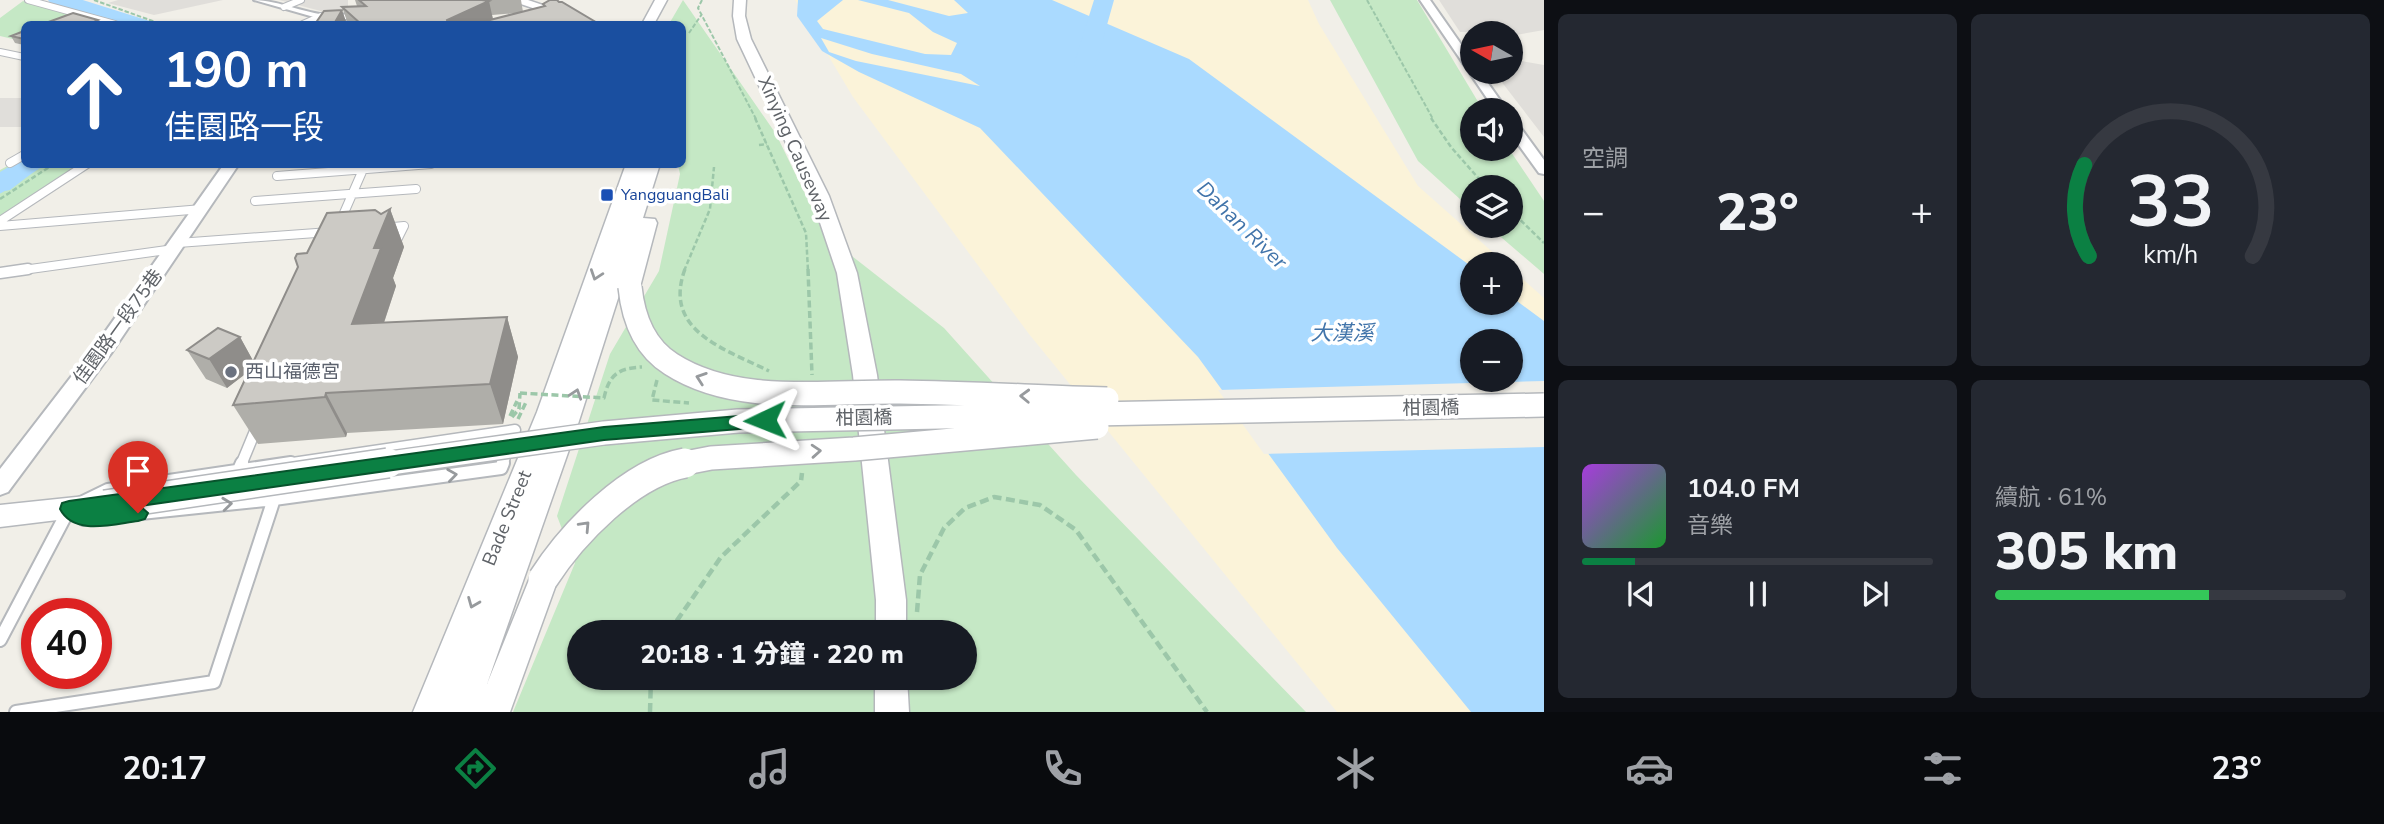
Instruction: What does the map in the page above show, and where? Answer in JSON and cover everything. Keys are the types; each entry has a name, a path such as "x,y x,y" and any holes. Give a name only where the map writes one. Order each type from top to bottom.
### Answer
{"street":[{"path":"259,0 331,21"},
{"path":"515,0 553,15 579,21"},
{"path":"650,21 661,0"},
{"name":"Xinying Causeway","path":"740,0 739,16 744,39 820,196 847,273 865,375 891,600 891,620"},
{"path":"1425,0 1460,51"},
{"path":"336,21 362,13"},
{"path":"1523,141 1544,170"},
{"name":"佳園路一段75巷","path":"0,486 105,347 229,168"},
{"name":"Bade Street","path":"430,712 549,412 634,168"},
{"name":"Bade Street","path":"461,712 566,424 651,168"},
{"path":"664,168 630,287 632,312 645,339 659,355 678,369 704,380 770,391 1485,407"},
{"name":"柑園橋","path":"0,516 105,505 503,446 604,433 738,421 1544,405"},
{"path":"493,712 543,579 561,551 599,511 643,481 674,465 711,458 854,449 1138,424 1485,407"},
{"path":"891,690 892,712"}],"lane":[{"path":"29,0 105,21"},
{"path":"284,7 301,0"},
{"path":"536,17 553,15"},
{"path":"310,21 321,16"},
{"path":"0,52 21,56"},
{"path":"10,163 21,157"},
{"path":"0,223 81,168"},
{"path":"277,176 354,168"},
{"path":"336,231 364,168"},
{"path":"255,201 416,189"},
{"path":"0,223 202,209"},
{"path":"377,228 404,226 395,245"},
{"path":"0,273 176,246 349,230"},
{"path":"238,472 260,419"},
{"path":"0,640 69,509 108,491 515,430 501,468 274,499 84,519 69,509"},
{"path":"16,712 214,682 274,499"}],"path":[{"path":"94,0 153,21"},
{"path":"702,0 698,8 767,144 806,233 813,361 811,383"},
{"path":"1367,0 1401,69 1473,175"},
{"path":"690,33 702,14"},
{"path":"759,145 767,144"},
{"path":"714,167 710,177 711,206 678,295 681,313 690,327 775,375"},
{"path":"0,199 48,168"},
{"path":"1523,223 1544,243"},
{"path":"517,401 508,421 519,409 520,393 604,398 608,380 615,371 627,367 643,367"},
{"path":"654,373 658,384 652,400 690,403"},
{"path":"517,420 527,400"},
{"path":"677,620 721,557 801,481 803,468"},
{"path":"917,620 920,575 944,528 965,509 995,498 1040,505 1076,530 1207,712"},
{"path":"650,712 651,690"}],"shaded area":[{"path":"118,0 223,0 154,15 108,3"},
{"path":"279,0 348,0 348,6 332,14"},
{"path":"1439,0 1544,0 1544,30 1523,34 1523,21 1460,21 1460,32"},
{"path":"1523,61 1544,65 1544,137 1523,110 1523,98 1514,98 1503,84 1523,84"},
{"path":"0,98 21,98 21,127 0,127"}],"green space":[{"path":"683,0 776,134 825,235 944,328 1076,475 1306,712 513,712 575,563 557,516 610,354 659,271 680,174 679,168 686,168 686,21 671,21"},
{"path":"1330,0 1417,0 1460,72 1460,84 1467,84 1476,98 1460,98 1460,161 1517,161 1544,201 1544,274 1523,256 1523,252 1518,252 1502,238 1523,238 1523,175 1460,175 1460,199 1418,161"},
{"path":"23,1 81,16 67,21 21,21 21,39 17,40 0,36 0,18"},
{"path":"21,159 21,168 74,168 0,217 0,170"}],"sand":[{"name":"大漢溪","path":"795,0 1308,0 1319,24 1418,186 1460,223 1460,238 1477,238 1492,252 1460,252 1460,315 1523,315 1523,279 1544,298 1544,712 1337,712 1029,334 853,97"}],"water":[{"name":"大漢溪","path":"798,0 843,0 817,21 823,29 925,54 951,55 957,43 933,32 909,13 858,0 888,0 949,16 968,13 954,0 1052,0 1189,59 1460,258 1460,315 1523,315 1523,306 1544,321 1544,712 1471,712 1337,548 1198,357 980,128 859,72 822,51 797,16","holes":["821,38 872,54 961,74 980,86 856,61 829,52"]}],"pier":[{"path":"1544,381 1544,447 1264,454 1218,390 1460,383 1460,392 1523,392 1523,382"}],"building":[{"path":"359,0 489,1 447,21 358,21 342,7 366,6"},
{"path":"557,0 594,21 486,21 545,6 543,4"},
{"path":"342,10 336,21 317,21 324,11"},
{"path":"73,13 98,20 96,21 51,21"},
{"path":"21,32 21,38 11,36"},
{"path":"390,209 374,248 381,248 352,324 507,317 490,384 326,393 325,397 233,405 298,267 295,258 297,254 307,253 327,213 375,210 381,214"},
{"path":"218,328 240,337 209,359 187,350"}],"waterway":[{"path":"58,0 127,21"},
{"path":"77,0 144,21"},
{"path":"1085,64 1104,0"},
{"path":"0,184 25,168"},
{"path":"0,191 36,168"}],"place":[{"name":"YangguangBali","path":"607,195"},
{"name":"西山福德宮","path":"231,372"}],"route":[{"path":"138,513 84,519 69,509 604,433 765,420"}],"water label":[{"name":"Dahan River","path":"1242,225"}]}
